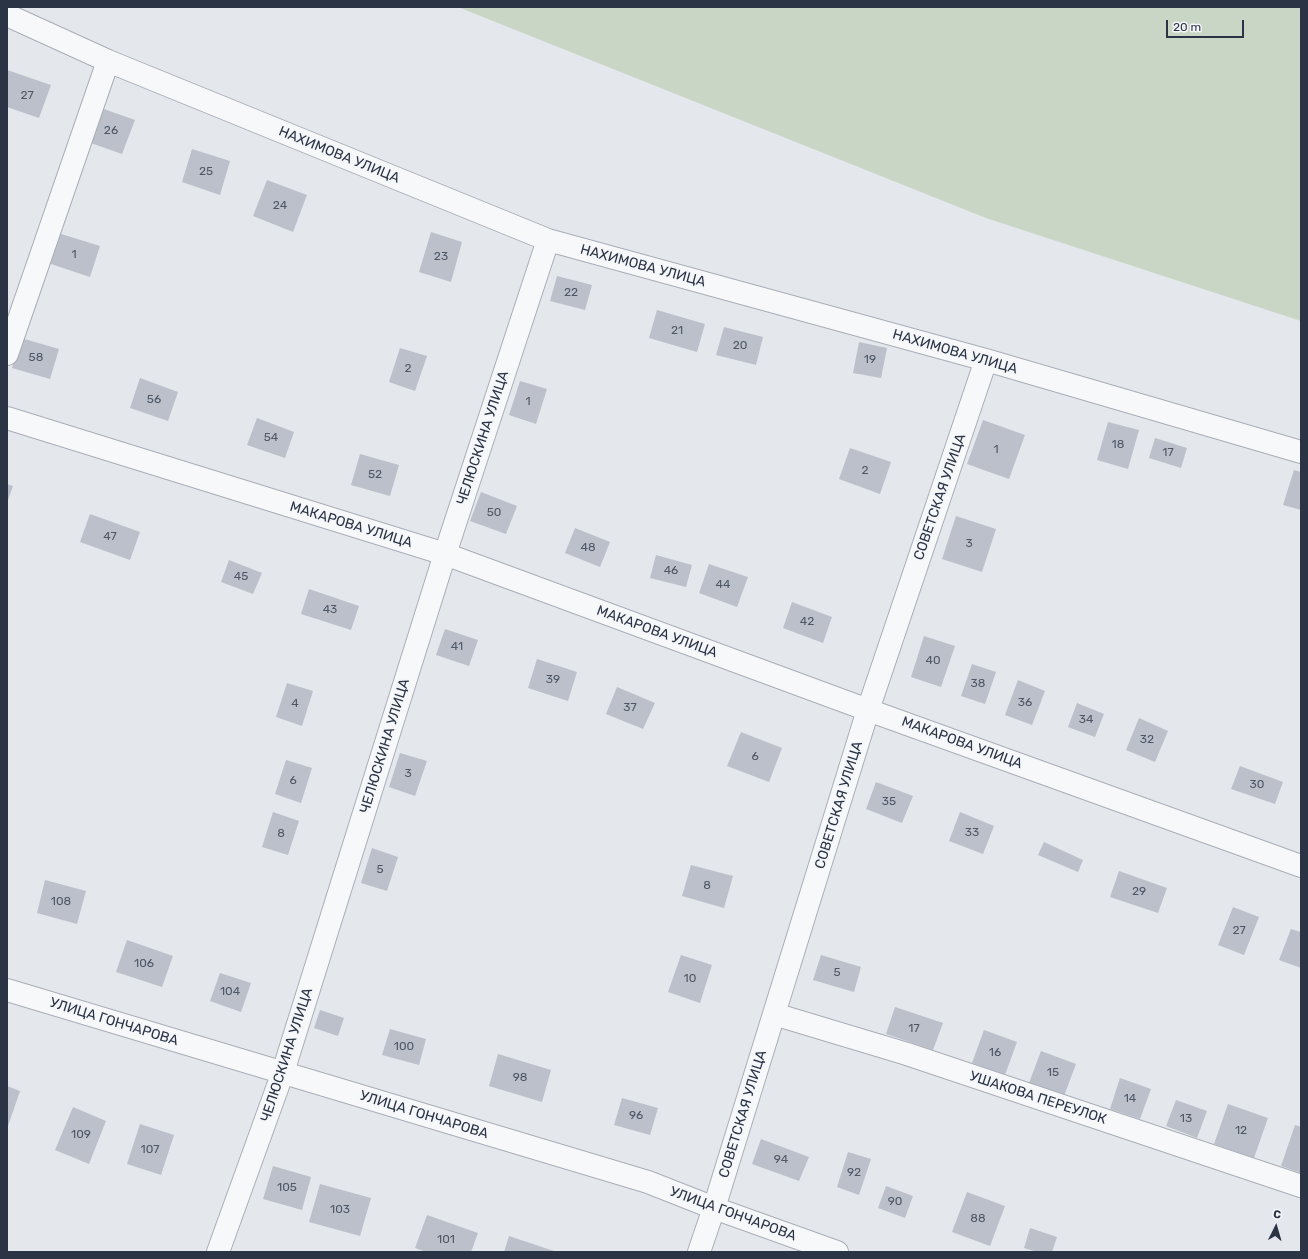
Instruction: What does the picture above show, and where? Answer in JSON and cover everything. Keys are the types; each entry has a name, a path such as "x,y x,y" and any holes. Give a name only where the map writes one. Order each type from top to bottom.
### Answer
{"street":[{"name":"НАХИМОВА УЛИЦА","path":"7,15 108,62 548,240 986,360 1301,452"},
{"path":"7,354 108,62"},
{"name":"ЧЕЛЮСКИНА УЛИЦА","path":"218,1252 283,1072 445,554 548,240"},
{"name":"СОВЕТСКАЯ УЛИЦА","path":"698,1252 714,1208 868,710 986,360"},
{"name":"МАКАРОВА УЛИЦА","path":"7,418 445,554 868,710 1301,866"},
{"name":"УЛИЦА ГОНЧАРОВА","path":"7,990 648,1182 714,1208 837,1252"},
{"name":"УШАКОВА ПЕРЕУЛОК","path":"774,1014 907,1054 1301,1186"}],"green space":[{"path":"458,7 1301,7 1301,321 986,218"}],"building":[{"path":"7,70 51,85 39,118 7,107"},
{"path":"101,108 135,120 122,154 88,142"},
{"path":"192,149 230,161 220,195 182,182"},
{"path":"267,180 307,195 293,232 253,216"},
{"path":"431,232 462,242 451,282 419,272"},
{"path":"58,233 100,246 90,277 48,263"},
{"path":"557,276 592,285 585,310 550,301"},
{"path":"657,310 705,324 697,352 649,338"},
{"path":"724,327 763,337 756,365 716,355"},
{"path":"21,338 59,349 50,379 12,368"},
{"path":"859,342 887,348 881,378 853,373"},
{"path":"400,348 427,356 415,391 389,382"},
{"path":"140,378 178,392 168,421 130,408"},
{"path":"520,381 547,389 536,424 509,415"},
{"path":"257,418 294,432 285,458 247,445"},
{"path":"983,420 1025,435 1009,479 967,464"},
{"path":"1108,422 1139,430 1128,469 1097,460"},
{"path":"1155,438 1187,448 1181,468 1149,458"},
{"path":"850,448 891,462 880,494 839,479"},
{"path":"360,454 399,465 390,496 351,485"},
{"path":"1294,470 1301,472 1301,510 1283,505"},
{"path":"7,484 13,486 7,503"},
{"path":"481,492 517,506 506,534 470,521"},
{"path":"90,514 140,532 130,560 80,542"},
{"path":"956,516 996,529 982,572 942,559"},
{"path":"575,528 610,542 600,567 565,553"},
{"path":"656,555 692,565 686,587 650,578"},
{"path":"229,560 262,573 253,594 221,582"},
{"path":"709,564 748,577 737,607 699,593"},
{"path":"309,589 359,606 351,630 301,614"},
{"path":"792,602 832,617 823,643 783,628"},
{"path":"445,629 478,640 469,666 436,655"},
{"path":"924,636 955,646 941,687 911,677"},
{"path":"537,659 577,672 568,701 528,688"},
{"path":"972,664 996,672 985,704 961,696"},
{"path":"1018,680 1045,691 1032,725 1005,715"},
{"path":"287,683 313,691 302,726 276,717"},
{"path":"617,687 655,703 643,729 606,714"},
{"path":"1077,703 1104,714 1095,737 1068,727"},
{"path":"1139,718 1168,731 1155,762 1126,750"},
{"path":"741,732 782,748 769,782 727,766"},
{"path":"400,753 427,761 415,796 389,787"},
{"path":"286,760 312,768 301,803 275,794"},
{"path":"1240,766 1283,782 1275,804 1231,789"},
{"path":"876,782 913,796 902,823 866,809"},
{"path":"273,812 299,821 288,855 262,847"},
{"path":"960,812 994,826 983,854 949,841"},
{"path":"1044,842 1083,860 1078,872 1038,855"},
{"path":"372,848 398,857 387,891 361,883"},
{"path":"691,865 733,876 724,908 682,896"},
{"path":"1119,871 1167,888 1158,913 1110,897"},
{"path":"45,880 86,891 77,924 37,913"},
{"path":"1233,907 1259,917 1244,955 1218,945"},
{"path":"1291,929 1301,932 1301,968 1279,960"},
{"path":"127,940 173,956 162,987 116,972"},
{"path":"681,955 712,965 700,1003 668,992"},
{"path":"821,955 861,967 854,992 813,980"},
{"path":"220,973 251,983 241,1012 210,1001"},
{"path":"895,1007 943,1023 933,1050 886,1034"},
{"path":"320,1010 344,1018 338,1036 314,1028"},
{"path":"390,1029 426,1039 419,1065 382,1055"},
{"path":"984,1030 1017,1042 1005,1075 972,1063"},
{"path":"1041,1051 1076,1064 1064,1096 1029,1083"},
{"path":"498,1054 551,1070 542,1102 489,1086"},
{"path":"1120,1078 1151,1089 1140,1119 1110,1109"},
{"path":"7,1086 20,1091 7,1129"},
{"path":"622,1098 658,1108 650,1135 614,1125"},
{"path":"1176,1100 1207,1111 1197,1138 1166,1126"},
{"path":"1228,1104 1268,1118 1254,1158 1214,1144"},
{"path":"73,1107 106,1121 89,1164 55,1150"},
{"path":"140,1124 174,1135 161,1175 127,1164"},
{"path":"1295,1125 1301,1127 1301,1173 1281,1166"},
{"path":"761,1139 809,1157 799,1181 752,1164"},
{"path":"848,1152 871,1159 859,1195 837,1187"},
{"path":"273,1166 311,1177 302,1210 263,1199"},
{"path":"320,1184 371,1198 360,1236 309,1222"},
{"path":"886,1186 913,1196 905,1218 878,1208"},
{"path":"967,1192 1005,1206 990,1246 952,1232"},
{"path":"427,1215 478,1233 471,1252 426,1252 415,1248"},
{"path":"1030,1228 1057,1237 1052,1252 1037,1252 1024,1248"},
{"path":"509,1236 557,1252 504,1252"}]}
